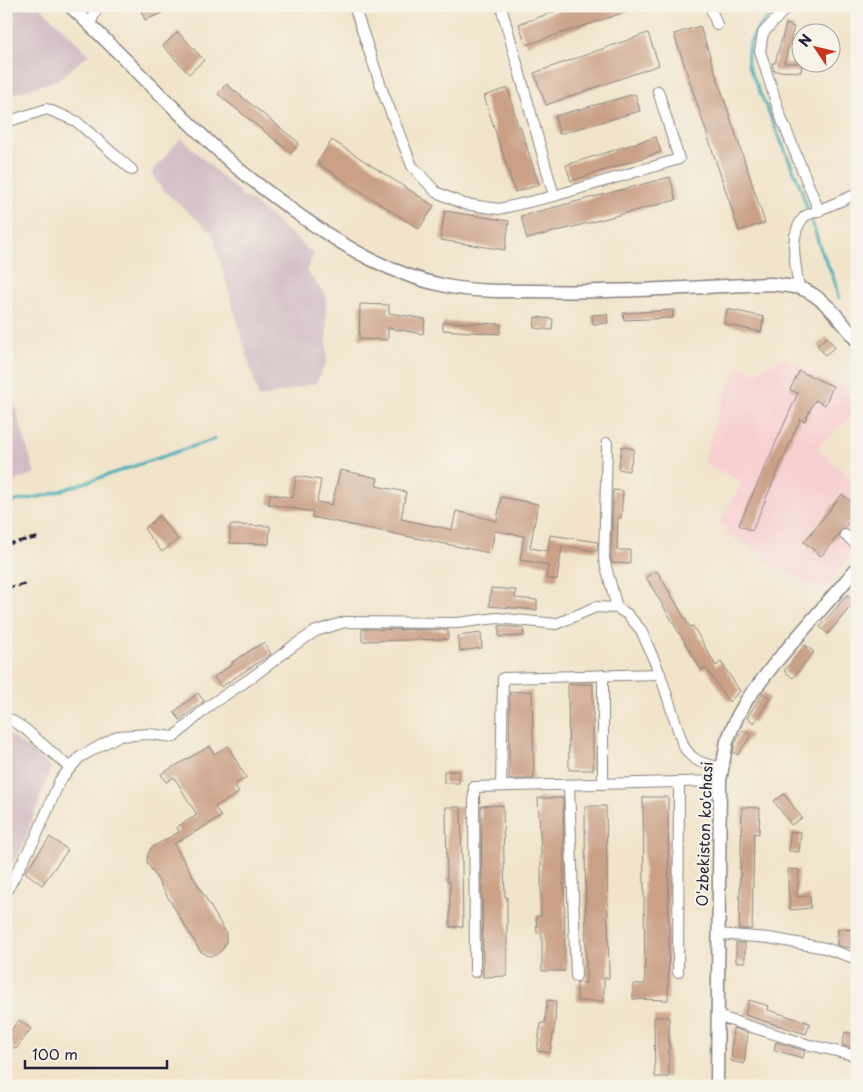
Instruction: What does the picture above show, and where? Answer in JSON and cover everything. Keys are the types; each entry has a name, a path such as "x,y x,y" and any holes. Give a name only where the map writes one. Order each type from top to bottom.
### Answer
{"main road":[{"path":"70,6 236,166 321,230 361,255 404,275 445,286 483,290 563,292 771,284 799,288 812,293 830,309 857,341"},
{"name":"O'zbekiston ko'chasi","path":"717,1086 720,782 727,741 738,715 748,698 775,663 857,568"}],"street":[{"path":"90,24 98,6"},
{"path":"354,6 384,95 412,166 436,192 464,204 499,209 554,196 679,159 658,91"},
{"path":"501,6 554,196"},
{"path":"710,6 717,25"},
{"path":"788,6 763,33 760,51 813,214"},
{"path":"6,122 47,109 76,121 132,170"},
{"path":"799,288 794,252 799,222 857,194"},
{"path":"608,443 604,559 617,608"},
{"path":"845,535 857,545"},
{"path":"6,892 36,836 60,780 80,756 118,736 149,734 174,737 210,705 252,678 293,646 316,631 345,622 457,623 497,618 556,624 596,607 617,608 627,614 641,630 660,674 683,745 688,754 699,762 722,768"},
{"path":"501,786 503,678 660,674"},
{"path":"603,675 603,784"},
{"path":"6,717 24,728 70,768"},
{"path":"475,972 474,787 720,782"},
{"path":"678,972 679,783"},
{"path":"569,785 576,976"},
{"path":"718,934 769,938 806,944 825,948 857,959"},
{"path":"717,1016 806,1044 857,1056"}],"shaded area":[{"path":"6,6 39,6 89,54 59,79 6,96"},
{"path":"181,138 245,198 247,197 314,254 306,271 326,296 327,361 316,383 259,398 212,233 162,189 151,173"},
{"path":"783,357 837,386 840,384 857,403 857,410 817,448 857,485 857,547 824,590 761,560 764,553 724,533 727,527 720,523 742,482 704,463 717,415 735,372 746,367 753,374"},
{"path":"6,378 35,473 6,484"},
{"path":"6,732 51,767 21,851 6,872"}],"building":[{"path":"139,6 159,6 162,13 145,20"},
{"path":"571,6 638,6 638,8 526,45 519,24"},
{"path":"786,24 790,26 790,41 784,63 790,63 790,72 774,71 772,63 775,63"},
{"path":"700,26 765,223 739,231 674,34"},
{"path":"178,32 204,60 189,74 163,46"},
{"path":"648,33 659,65 546,105 534,73"},
{"path":"226,84 299,143 291,153 218,94"},
{"path":"508,88 518,126 520,126 539,185 515,192 484,96"},
{"path":"635,94 640,111 559,134 555,116"},
{"path":"656,137 661,152 571,181 566,165"},
{"path":"332,140 434,206 419,229 317,163"},
{"path":"670,177 676,200 527,239 521,216"},
{"path":"445,211 509,221 505,250 440,240"},
{"path":"360,304 389,305 389,313 425,319 423,334 388,328 388,340 359,339"},
{"path":"727,309 764,317 761,332 724,324"},
{"path":"673,310 673,318 624,320 623,313"},
{"path":"607,314 608,323 593,324 592,315"},
{"path":"535,317 553,319 552,330 534,328"},
{"path":"443,322 501,324 500,334 443,330"},
{"path":"827,337 835,347 825,355 817,345"},
{"path":"799,371 833,386 825,405 815,400 805,421 800,419 752,531 739,525 798,393 790,390"},
{"path":"622,446 634,449 629,471 618,469"},
{"path":"340,470 378,478 376,486 406,492 401,519 452,530 456,511 497,521 501,497 538,504 530,548 548,551 550,535 598,542 597,551 562,546 557,580 546,578 548,565 520,560 524,536 495,531 490,553 312,517 313,512 268,504 270,494 293,498 296,476 321,480 317,502 332,505"},
{"path":"613,490 623,491 621,518 618,518 617,550 630,550 630,564 612,563"},
{"path":"842,494 857,506 857,512 821,556 804,542"},
{"path":"159,516 178,539 162,552 144,529"},
{"path":"230,525 270,526 269,544 230,543"},
{"path":"657,571 690,627 693,626 716,666 721,662 740,691 729,702 706,668 701,670 646,577"},
{"path":"491,588 516,590 515,598 537,600 537,610 489,606"},
{"path":"847,595 855,601 828,634 820,627"},
{"path":"499,626 523,628 524,636 499,637"},
{"path":"362,629 448,630 448,639 362,641"},
{"path":"481,633 482,648 460,651 458,636"},
{"path":"264,642 271,654 221,687 214,677 233,664 232,662"},
{"path":"805,645 814,652 793,678 784,671"},
{"path":"568,684 593,684 593,770 569,770"},
{"path":"532,691 534,779 509,779 510,692"},
{"path":"198,693 204,701 180,720 174,712"},
{"path":"763,693 770,698 754,723 747,718"},
{"path":"743,730 751,735 738,755 733,752 735,743"},
{"path":"210,746 214,754 228,746 246,778 234,785 239,793 215,807 221,817 174,844 226,933 226,942 223,949 216,955 209,956 200,951 147,862 151,848 179,832 177,827 197,815 174,777 166,782 161,774"},
{"path":"444,771 459,771 459,783 444,783"},
{"path":"784,794 802,818 791,825 774,801"},
{"path":"643,797 668,797 668,1000 633,999 633,984 645,984"},
{"path":"538,798 563,798 565,971 542,971 542,933 537,933 536,916 541,916 541,850"},
{"path":"503,805 505,897 507,897 507,976 483,977 481,806"},
{"path":"585,806 606,806 609,978 604,978 604,1001 577,1001 577,983 586,983"},
{"path":"446,807 461,807 463,927 450,927 450,881 447,882"},
{"path":"742,807 760,808 759,834 754,833 752,929 739,929"},
{"path":"790,832 801,832 799,852 789,851"},
{"path":"50,837 68,850 42,885 25,872"},
{"path":"788,869 799,870 797,897 810,896 811,908 790,910"},
{"path":"838,929 857,930 857,948 837,945"},
{"path":"736,943 745,943 745,962 736,962"},
{"path":"547,1000 556,1001 555,1024 550,1053 537,1051 541,1023 545,1023"},
{"path":"749,1000 769,1006 768,1010 810,1023 806,1034 745,1015"},
{"path":"654,1017 669,1017 669,1077 655,1077"},
{"path":"19,1020 31,1029 16,1049 6,1041 6,1036"},
{"path":"733,1028 748,1033 744,1064 731,1061"},
{"path":"845,1032 857,1035 857,1049 842,1045"},
{"path":"776,1042 805,1051 803,1058 774,1050"}],"waterway":[{"path":"778,6 755,32 749,46 748,65 799,183 821,250 833,276 839,298"},
{"path":"6,503 48,495 215,439"}],"railway":[{"path":"6,544 41,537"},
{"path":"6,588 27,584"}]}
